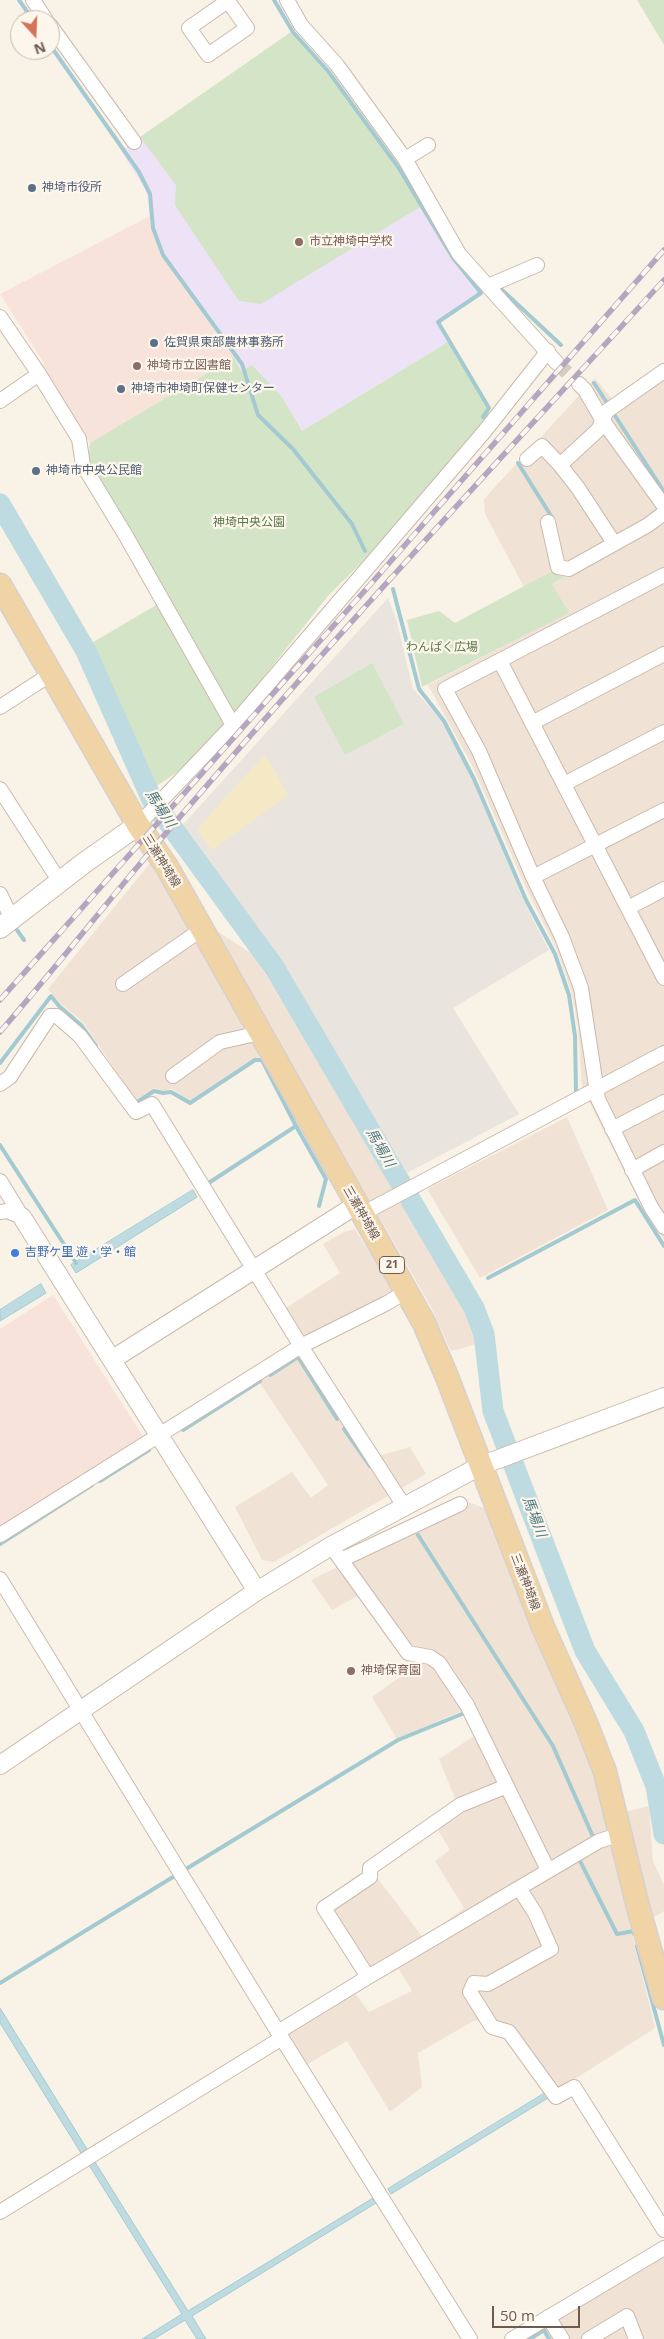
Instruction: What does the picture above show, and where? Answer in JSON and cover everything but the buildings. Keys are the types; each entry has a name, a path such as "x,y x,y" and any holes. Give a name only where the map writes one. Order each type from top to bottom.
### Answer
{"main road":[{"name":"三瀬神埼線","path":"1,588 51,674 143,819 158,854 359,1210 407,1291 488,1463 543,1627 586,1723 605,1772 664,1998"},
{"path":"6,924 143,819"}],"street":[{"path":"287,0 300,25 337,65 405,159 459,254 558,363"},
{"path":"60,39 134,142"},
{"path":"405,159 428,145"},
{"path":"488,286 537,265"},
{"path":"0,317 39,374 79,439 83,465 126,536 233,725"},
{"path":"143,819 233,725 367,566 484,432 548,352"},
{"path":"560,465 598,430 608,413 664,371"},
{"path":"0,400 39,374"},
{"path":"579,384 608,413 664,506"},
{"path":"527,459 542,446 578,488 614,544"},
{"path":"548,522 558,566 569,569 664,513"},
{"path":"664,575 446,689 479,751 533,877 562,937 582,988 595,1089 598,1099 651,1207 664,1227"},
{"path":"532,723 664,654"},
{"path":"500,661 662,971"},
{"path":"0,707 51,674"},
{"path":"564,784 664,732"},
{"path":"0,789 60,882"},
{"path":"533,877 664,810"},
{"path":"628,908 664,888"},
{"path":"0,894 6,924"},
{"path":"123,984 202,929"},
{"path":"0,1084 10,1077 50,1016 57,1016 80,1036 136,1112 152,1104 301,1346 404,1506"},
{"path":"173,1076 220,1042 260,1033"},
{"path":"113,1359 254,1269 359,1210 395,1196 664,1053"},
{"path":"612,1129 664,1102"},
{"path":"632,1170 664,1152"},
{"path":"0,1181 12,1206 113,1359 257,1591"},
{"path":"0,1212 7,1211 12,1206"},
{"path":"0,1535 301,1346 407,1291"},
{"path":"336,1553 404,1506 488,1463 664,1397"},
{"path":"0,1764 257,1591 336,1553 460,1504"},
{"path":"336,1553 408,1653 430,1657 439,1663 467,1705 548,1870"},
{"path":"0,1578 280,2035 470,2339"},
{"path":"368,1977 324,1908 370,1877 370,1868 460,1805 507,1786"},
{"path":"0,2212 280,2035 368,1977 599,1841 621,1834"},
{"path":"519,1888 535,1912 551,1949 488,1984 474,1983 470,1992 492,2027 509,2032 556,2097 574,2087 664,2230"},
{"path":"512,2339 664,2248"},
{"path":"589,2339 627,2316 636,2339"},
{"path":"548,2317 562,2339"}],"shaded area":[{"name":"市立神埼中学校","path":"291,32 327,71 396,167 452,260 480,295 438,324 448,342 302,431 282,397 241,371 234,357 161,256 151,228 147,192 121,151"},
{"path":"150,216 151,228 161,256 234,357 90,443 42,368 44,363 0,294"},
{"path":"664,363 664,1240 637,1197 582,1088 578,1027 571,990 556,948 527,890 473,767 428,685 568,613 552,584 567,575 556,569 524,587 485,514 484,499 595,378 612,399"},
{"path":"388,598 397,622 413,689 443,722 473,780 524,902 549,950 453,1008 519,1114 407,1173 274,950 179,829"},
{"path":"150,863 172,886 264,1056 253,1059 189,1101 172,1089 163,1091 154,1088 137,1102 83,1022 61,1004 48,989"},
{"path":"212,928 254,955 465,1307 477,1344 451,1351 430,1305"},
{"path":"567,1117 608,1210 480,1278 427,1189"},
{"path":"355,1229 401,1303 307,1346 379,1456 410,1447 426,1474 274,1562 262,1560 235,1507 292,1472 311,1498 328,1485 251,1370 293,1343 275,1315 340,1273 323,1244 344,1232"},
{"path":"53,1295 144,1438 0,1529 0,1329"},
{"path":"460,1499 484,1508 612,1815 649,1806 653,1861 664,1885 664,1911 636,1928 632,1933 655,2028 548,2096 506,2037 475,2020 418,2053 422,2087 390,2112 347,2041 296,2071 273,2029 349,1985 369,2012 412,1991 399,1969 370,1984 319,1906 372,1871 424,1939 464,1908 435,1861 450,1850 436,1827 460,1811 439,1759 476,1735 464,1710 397,1739 372,1697 411,1669 363,1593 332,1610 311,1580 337,1567 341,1556"},
{"path":"664,2243 664,2339 547,2339 543,2333 544,2313"}],"green space":[{"path":"637,0 664,0 664,45"},
{"path":"291,32 344,94 391,161 420,207 261,304 239,301 175,205 176,185 140,137"},
{"name":"神埼中央公園","path":"448,342 490,412 481,428 364,560 328,596 235,713 88,462 90,443 234,357 241,371 252,365 282,397 302,431"},
{"name":"わんぱく広場","path":"556,569 567,575 552,584 569,613 422,687 407,620 439,611 455,623"},
{"path":"158,604 228,723 176,773 155,787 90,644"},
{"path":"372,663 404,724 345,755 314,697"}],"sand":[{"path":"265,754 288,795 212,850 197,829"}],"water":[{"path":"193,1190 197,1197 76,1273 71,1265"},
{"path":"41,1284 46,1293 0,1321 0,1310"},
{"path":"0,2008 87,2149 81,2153 0,2023"},
{"path":"545,2093 548,2098 391,2194 388,2189"},
{"path":"95,2162 188,2311 373,2198 376,2203 192,2316 206,2339 197,2339 185,2320 154,2339 142,2339 182,2314 89,2165"}],"waterway":[{"path":"19,0 26,10"},
{"path":"274,0 293,32 328,71 398,167 453,258 481,293 438,322 489,408 483,417"},
{"path":"60,59 139,172 150,194 153,228 163,255 242,364 258,415 293,449 352,524 365,551"},
{"path":"500,288 561,345"},
{"path":"594,383 609,406"},
{"path":"612,411 664,492"},
{"path":"518,463 553,519"},
{"name":"馬場川","path":"0,504 86,651 152,800 274,967 474,1308 484,1334 493,1411 585,1651 634,1731 656,1786 664,1834"},
{"path":"393,589 419,689 444,721 474,779 526,900 555,954 569,995 575,1036 576,1093"},
{"path":"17,930 24,940"},
{"path":"0,1063 51,996 59,1006 81,1025 96,1046"},
{"path":"136,1103 154,1091 171,1092 190,1103 255,1060 262,1060 326,1179 319,1206"},
{"path":"207,1184 296,1126"},
{"path":"0,1145 76,1263"},
{"path":"488,1278 635,1200 664,1246"},
{"path":"270,1375 298,1357 337,1419"},
{"path":"183,1430 260,1381"},
{"path":"344,1429 370,1466"},
{"path":"100,1481 149,1450"},
{"path":"0,1544 92,1485"},
{"path":"418,1535 553,1746 594,1839 592,1840"},
{"path":"186,1869 398,1740 462,1714"},
{"path":"579,1859 617,1934 634,1931 634,1934"},
{"path":"0,1983 173,1877"},
{"path":"637,1946 664,2045"},
{"path":"530,2339 544,2330 549,2339"}],"tunnel":[{"path":"557,363 579,384"}],"railway":[{"path":"0,1000 369,586 664,250"},
{"path":"0,1032 155,846 280,702 664,280"}],"place":[{"name":"神埼市役所","path":"32,188"},
{"name":"市立神埼中学校","path":"299,242"},
{"name":"佐賀県東部農林事務所","path":"154,343"},
{"name":"神埼市立図書館","path":"137,366"},
{"name":"神埼市神埼町保健センター","path":"121,389"},
{"name":"神埼市中央公民館","path":"36,471"},
{"name":"吉野ケ里 遊・学・館","path":"15,1253"},
{"name":"神埼保育園","path":"351,1671"}]}
